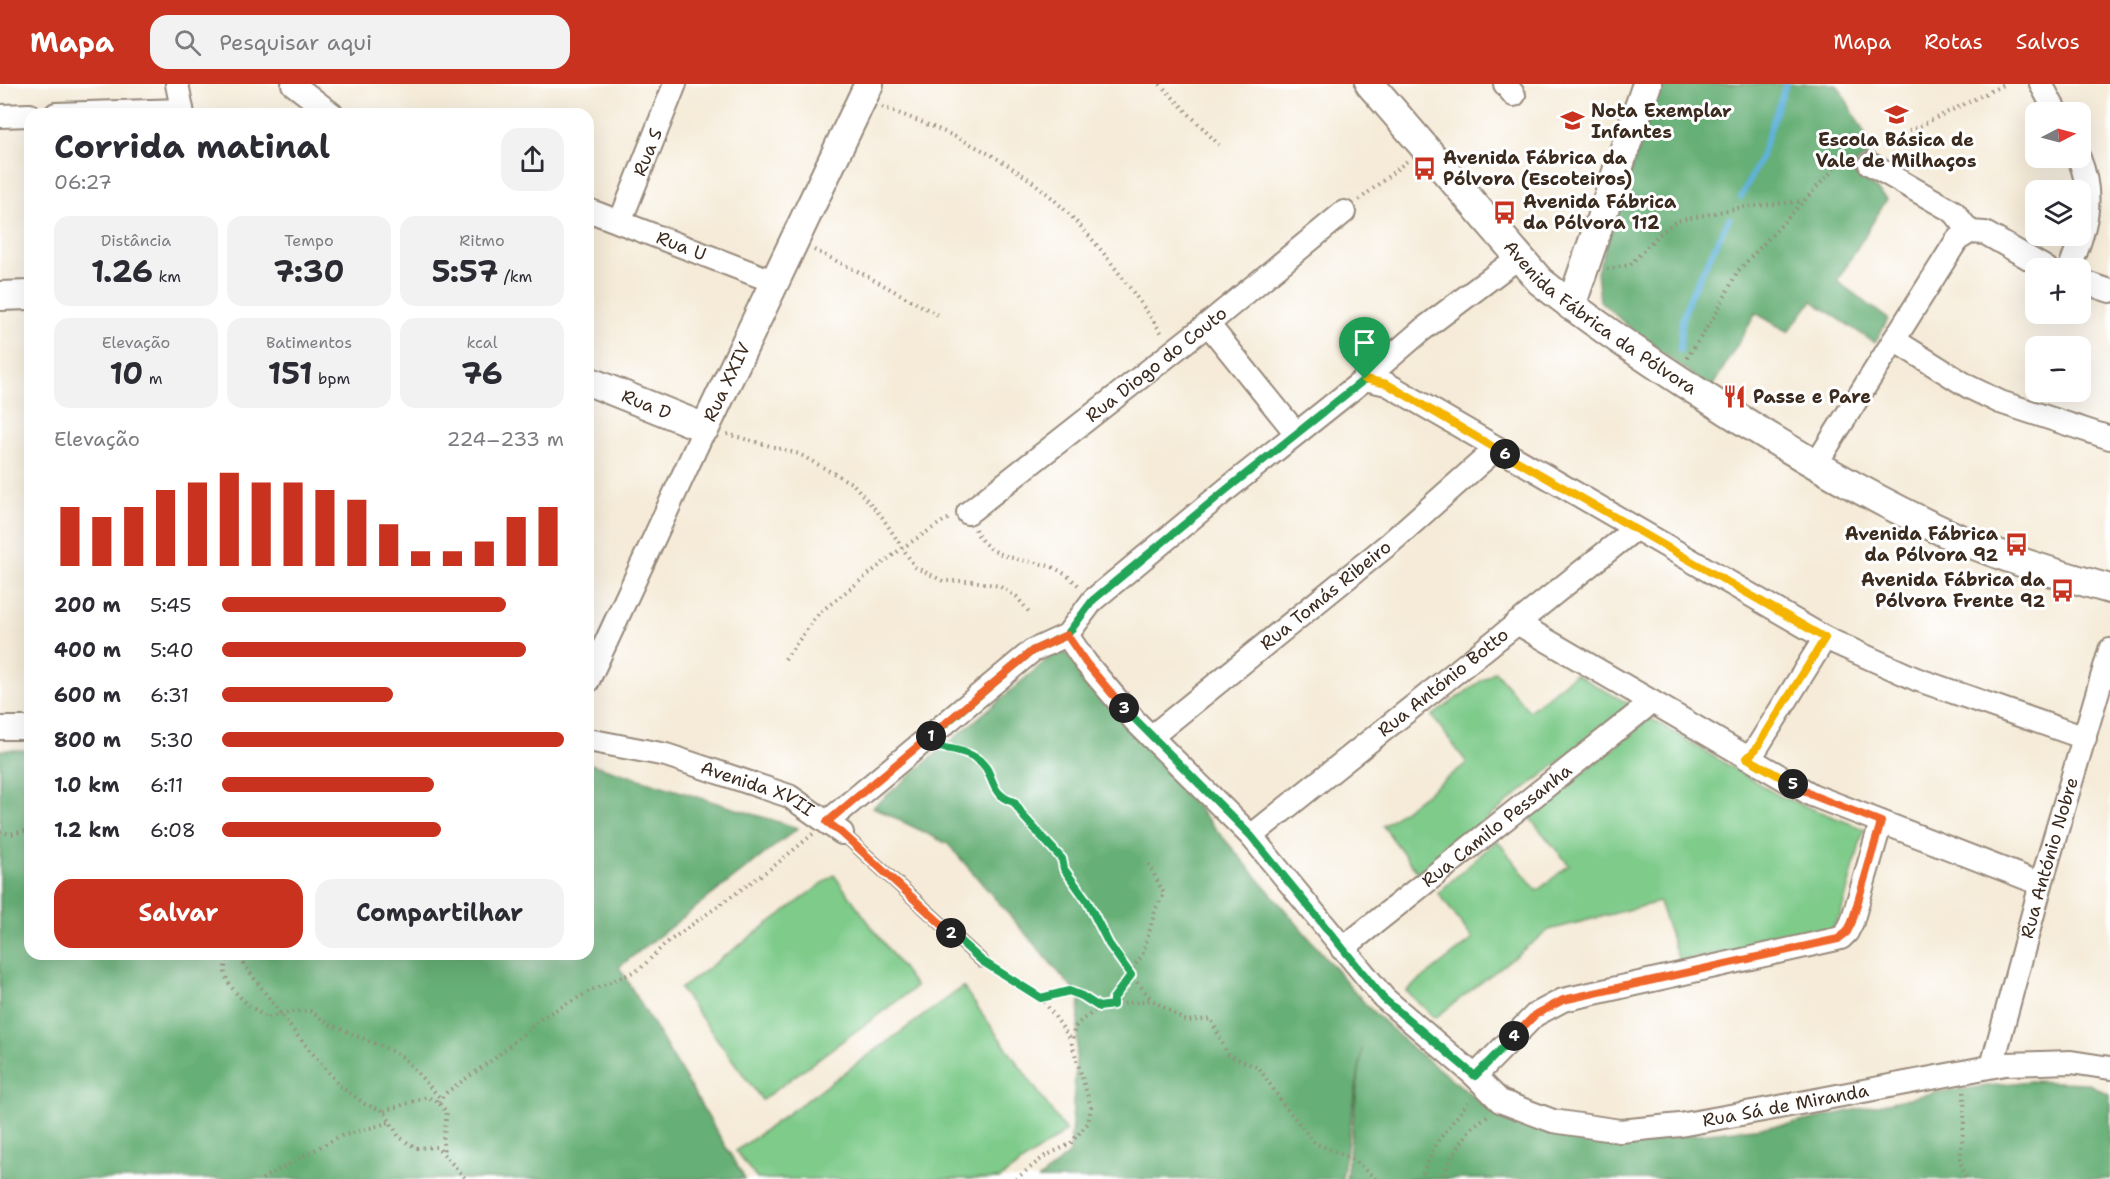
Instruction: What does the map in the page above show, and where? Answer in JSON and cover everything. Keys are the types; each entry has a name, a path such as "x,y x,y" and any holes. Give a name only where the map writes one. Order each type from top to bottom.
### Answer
{"street":[{"path":"177,84 181,108"},
{"path":"293,84 324,108"},
{"name":"Rua S","path":"620,222 675,84"},
{"name":"Avenida Fábrica da Pólvora","path":"1370,84 1540,281 1571,306 1675,377 1816,464 1942,531 2013,560 2110,589"},
{"path":"1571,306 1647,84"},
{"path":"2041,84 2051,102"},
{"name":"Rua XXIV","path":"594,668 705,428 866,92"},
{"path":"0,116 24,115"},
{"path":"1864,155 1954,212 1970,232"},
{"path":"2074,258 2088,212 2088,190 2083,168"},
{"name":"Rua U","path":"594,212 775,282"},
{"name":"Rua Diogo do Couto","path":"968,513 1208,324 1344,212"},
{"path":"1816,464 1957,240 1970,232 1985,233 2029,258"},
{"path":"835,828 922,745 1032,651 1067,635 1093,600 1422,330 1519,257"},
{"path":"2091,285 2110,291"},
{"path":"0,296 24,295"},
{"path":"1208,324 1296,434"},
{"path":"1894,340 1970,387 2000,402 2110,438"},
{"path":"1365,379 1387,384 1825,638 1916,679 2085,738"},
{"name":"Rua D","path":"594,383 705,428"},
{"name":"Rua Tomás Ribeiro","path":"1151,737 1390,543 1497,448"},
{"name":"Rua António Botto","path":"1251,836 1635,529"},
{"path":"1517,623 1812,795 2041,884"},
{"name":"Rua Sá de Miranda","path":"1067,635 1086,663 1135,721 1251,836 1384,999 1479,1079 1500,1101 1553,1121 1620,1131 1680,1125 2005,1064 2071,1062 2107,1068"},
{"path":"1747,758 1756,749 1825,638"},
{"name":"Rua António Nobre","path":"1992,1066 2041,884 2110,650"},
{"name":"Rua Camilo Pessanha","path":"1342,949 1652,702"},
{"path":"0,728 24,728"},
{"name":"Avenida XVII","path":"594,741 666,755 778,792 789,796 835,828"},
{"path":"1479,1079 1535,1015 1563,1000 1841,938 1852,922 1881,822"}],"lane":[{"name":"Avenida XVII","path":"835,828 982,961"}],"path":[{"path":"1161,84 1219,145"},
{"path":"1675,377 1717,312 1737,272 1847,155 1864,155 2006,84"},
{"path":"866,92 1015,169 1049,196 1095,241 1174,351"},
{"path":"1344,212 1424,147"},
{"path":"1583,273 1630,265 1657,236 1676,220 1738,208 1803,201"},
{"path":"794,241 863,274 938,315"},
{"path":"705,428 799,454 853,484 882,517 915,567 944,581 973,581 999,586 1017,597 1029,612"},
{"path":"784,659 819,613 902,548 945,520 968,513 977,534 991,549 1011,559 1049,566 1068,575 1093,600"},
{"path":"922,745 959,751 977,759 987,769 994,790 1004,799 1014,802 1024,817 1062,859 1068,876 1087,901 1109,944 1152,1000 1186,1021 1211,1019 1228,1055 1259,1068 1315,1143 1352,1159 1376,1179"},
{"path":"440,1100 543,1017 592,990 640,969 665,944 774,866 835,828"},
{"path":"0,832 11,834 24,831"},
{"path":"1113,1005 1113,999 1131,975 1143,953 1156,908 1164,894 1148,863"},
{"path":"227,960 225,973 234,990 245,1003 267,1018 280,1014 310,1011 331,1025 403,1057 440,1100 447,1112 443,1142 445,1155"},
{"path":"240,960 280,1014 340,1086 365,1104 384,1112 399,1137 416,1148 437,1147 465,1179"},
{"path":"982,961 1041,998 1072,1041 1091,1107 1088,1123 1070,1144 1045,1156 1016,1179"},
{"path":"1041,998 1069,991 1099,1007"},
{"path":"1072,1041 1076,1024 1099,1007 1152,1000"},
{"path":"1963,1072 1964,1131 1959,1155 1964,1174 1968,1179"},
{"path":"1420,1179 1436,1144 1479,1079"},
{"path":"384,1112 427,1097 440,1100"},
{"path":"1441,1179 1470,1129 1488,1115 1500,1101"},
{"path":"262,1179 338,1137 391,1122"}],"green space":[{"path":"1660,84 1837,84 1874,150 1852,168 1887,199 1837,281 1888,319 1875,343 1812,301 1788,332 1756,313 1711,389 1631,329 1600,301 1597,272"},
{"path":"1061,648 1368,1007 1412,1048 1494,1112 1597,1145 1791,1124 1937,1092 2030,1081 2087,1083 2110,1095 2110,1179 1346,1179 1362,1048 1342,1179 1039,1179 1070,1153 1080,997 948,844 873,807"},
{"path":"1495,671 1529,711 1575,674 1631,705 1418,873 1383,826 1467,763 1432,716"},
{"path":"1650,718 1779,796 1864,829 1841,914 1828,935 1679,961 1659,902 1549,930 1435,1018 1406,991 1473,939 1438,893 1497,840 1537,891 1569,865 1529,817"},
{"path":"0,750 24,750 24,960 594,960 594,765 798,828 619,967 745,1179 0,1179"},
{"path":"834,875 916,987 762,1100 680,989"},
{"path":"963,987 1066,1131 999,1179 757,1179 736,1151"}],"waterway":[{"path":"1741,197 1760,159 1786,84"},
{"path":"1680,350 1682,320 1690,296 1729,219"}],"place":[{"name":"Escola Básica de Vale de Milhaços","path":"1896,114"},
{"name":"Nota Exemplar Infantes","path":"1573,121"},
{"name":"Avenida Fábrica da Pólvora (Escoteiros)","path":"1425,168"},
{"name":"Avenida Fábrica da Pólvora 112","path":"1505,212"},
{"name":"Passe e Pare","path":"1735,397"},
{"name":"Avenida Fábrica da Pólvora 92","path":"2016,544"},
{"name":"Avenida Fábrica da Pólvora Frente 92","path":"2063,590"}],"route":[{"path":"1365,379 1093,600 1067,635 1032,651 922,745 959,751 977,759 987,769 994,790 1004,799 1014,802 1024,817 1062,859 1064,869 1087,901 1109,944 1131,975 1113,999 1113,1005 1099,1007 1069,991 1041,998 982,961 842,833 827,822 1032,651 1067,635 1086,663 1135,721 1251,836 1384,999 1475,1076 1535,1015 1563,1000 1838,939 1844,935 1852,922 1881,822 1812,795 1747,758 1756,749 1825,638 1387,384 1365,379"}]}
